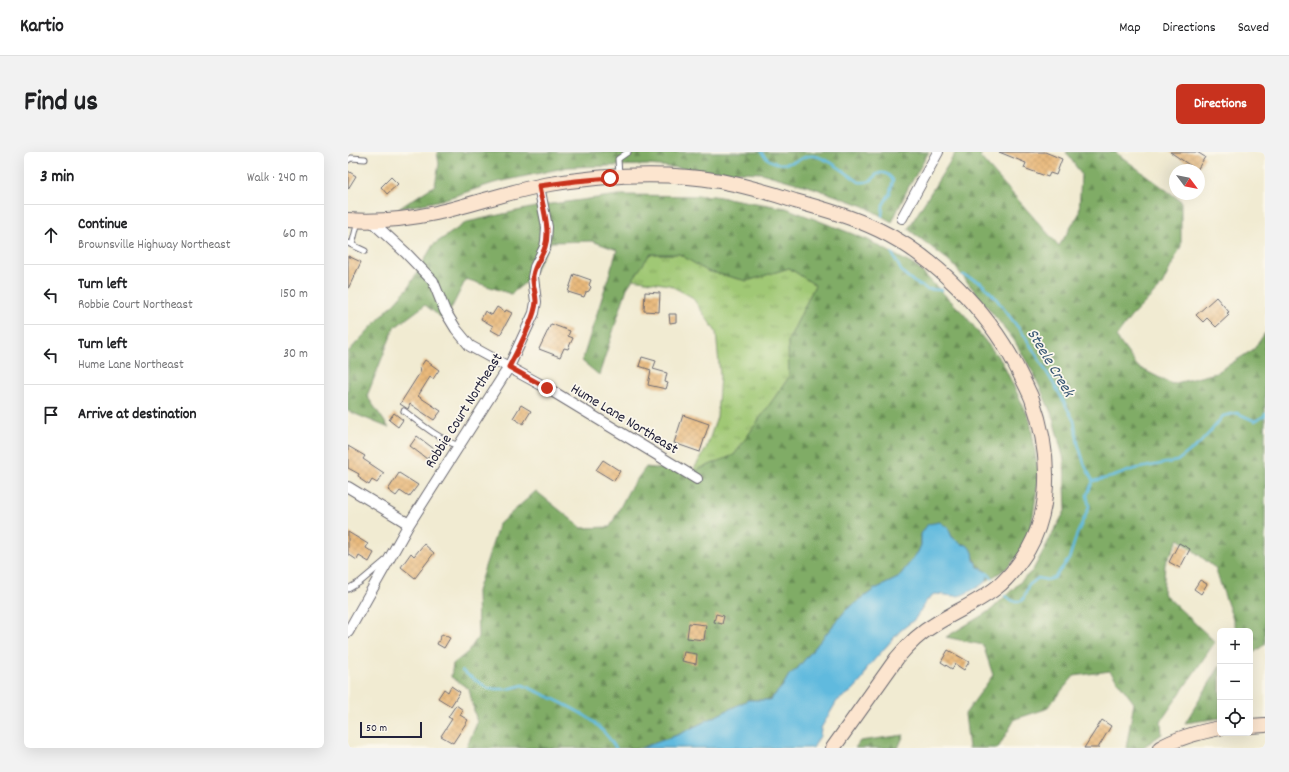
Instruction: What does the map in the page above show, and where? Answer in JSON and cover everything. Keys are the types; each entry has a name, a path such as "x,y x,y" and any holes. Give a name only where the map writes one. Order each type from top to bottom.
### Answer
{"main road":[{"path":"359,220 423,216 539,186 576,181 652,176 694,178 737,184 846,216 881,231 914,250 954,284 976,307 1007,349 1031,398 1039,422 1046,476 1041,518 1028,549 1009,576 996,588 972,604 933,625 906,648 833,748"},
{"path":"1253,726 1265,725"},
{"path":"1160,748 1175,740 1217,729"}],"street":[{"path":"902,218 938,152"},
{"name":"Robbie Court Northeast","path":"348,632 409,524 509,367 534,313 536,302 533,277 535,267 545,247 547,227 539,186"},
{"name":"Hume Lane Northeast","path":"359,220 406,253 433,281 445,311 456,329 470,346 547,388 697,480"},
{"path":"348,487 409,524"}],"lane":[{"path":"619,177 618,159 628,152"},
{"path":"348,160 351,158 365,159"},
{"path":"359,220 350,244 365,251"},
{"path":"404,411 451,444 459,446"},
{"path":"348,589 360,582 392,554"}],"green space":[{"path":"437,152 929,152 908,188 892,222 864,206 814,188 761,173 648,165 568,167 494,183 442,200 398,209 435,185 439,164"},
{"path":"956,152 982,152 980,157 1059,246 1079,214 1081,174 1066,152 1115,152 1169,192 1169,200 1181,201 1181,246 1162,285 1130,318 1116,337 1138,367 1172,384 1216,373 1254,349 1265,333 1265,644 1253,653 1253,628 1236,628 1215,568 1179,539 1165,564 1163,593 1215,642 1161,721 1162,734 1142,748 1126,748 1134,703 1110,671 1074,676 1046,709 1015,719 998,748 969,748 965,714 993,675 983,645 946,637 991,610 1033,570 1066,509 1064,460 1052,415 1034,374 1014,340 952,263 908,229"},
{"path":"619,195 714,196 786,208 868,240 917,267 963,313 1002,362 1030,420 1039,476 1030,535 1017,557 1007,568 985,582 988,577 985,570 978,567 970,549 966,545 955,540 948,528 921,534 921,545 918,552 898,578 875,589 846,610 797,669 789,675 782,687 770,700 748,700 680,734 641,748 466,748 477,723 469,689 451,677 453,664 468,652 478,637 477,591 499,524 536,491 582,528 610,527 629,490 646,467 692,472 734,455 789,377 788,341 815,285 789,268 747,281 707,271 679,254 650,254 627,288 599,375 582,361 617,250 592,241 551,242 530,279 511,294 466,279 449,313 458,331 425,305 394,328 367,396 389,428 348,411 348,352 408,288 433,245 467,222 544,205"},
{"path":"650,254 679,254 707,271 747,281 789,268 815,285 788,341 789,377 734,455 692,472 706,449 717,417 720,375 716,332 692,297 669,285 633,279"},
{"path":"1217,671 1217,718 1185,723"},
{"path":"904,735 898,748 855,748 860,741"}],"water":[{"path":"940,522 948,528 952,537 961,544 967,545 973,552 974,560 978,567 984,570 988,578 978,587 962,595 956,596 934,594 927,600 915,619 900,631 867,668 862,680 852,691 837,701 821,728 820,736 813,748 641,748 680,734 748,700 770,700 782,687 789,675 797,669 846,610 875,589 898,578 918,552 921,545 921,534 928,524"}],"building":[{"path":"999,152 1045,152 1062,159 1056,175 1050,173 1048,177 1024,168 1026,163"},
{"path":"1170,152 1197,152 1205,157 1201,164 1188,164"},
{"path":"348,171 356,176 348,189"},
{"path":"391,177 398,184 387,194 381,187"},
{"path":"348,256 361,262 348,289"},
{"path":"574,274 591,280 589,285 591,287 589,291 586,292 584,297 568,292"},
{"path":"645,292 660,293 659,312 644,311"},
{"path":"1216,297 1229,312 1227,313 1229,315 1216,327 1207,318 1203,322 1196,315"},
{"path":"497,307 505,312 506,310 512,313 500,335 491,330 493,326 481,319 485,311 492,315"},
{"path":"669,314 676,314 676,322 670,323"},
{"path":"551,324 570,331 568,336 573,338 568,349 564,348 560,357 539,349"},
{"path":"642,357 656,361 653,369 667,373 665,382 668,383 666,389 648,385 651,370 639,366"},
{"path":"425,360 439,370 433,379 430,377 418,396 441,411 434,420 410,404 408,409 400,404 421,371 419,369"},
{"path":"521,405 531,411 523,424 513,418"},
{"path":"394,413 403,420 398,427 389,420"},
{"path":"683,415 709,424 700,452 674,443"},
{"path":"417,436 434,449 427,459 410,446"},
{"path":"348,446 365,456 363,459 384,473 377,483 372,480 369,485 360,479 361,478 358,476 359,474 348,468"},
{"path":"603,460 620,471 614,481 596,470"},
{"path":"399,473 418,485 409,497 400,491 396,496 388,490"},
{"path":"348,532 368,544 366,548 374,553 369,562 359,556 357,560 348,554"},
{"path":"1179,543 1190,549 1180,568 1169,562"},
{"path":"424,544 434,553 415,578 401,567 411,553 414,556"},
{"path":"1200,580 1207,584 1201,594 1194,589"},
{"path":"716,614 724,616 722,624 714,622"},
{"path":"689,623 706,625 704,640 687,638"},
{"path":"442,634 450,638 444,648 437,644"},
{"path":"948,650 969,662 964,670 955,664 952,669 941,662"},
{"path":"684,652 697,654 696,664 682,661"},
{"path":"451,686 460,692 451,706 438,698 444,689 448,692"},
{"path":"456,705 463,710 460,715 468,720 453,743 441,736 452,719 448,717"},
{"path":"1102,720 1111,726 1098,748 1084,748"}],"waterway":[{"name":"Steele Creek","path":"761,152 769,160 778,164 793,162 804,157 814,156 826,160 859,182 870,181 876,175 881,173 887,174 893,180 890,193 883,205 882,216"},
{"name":"Steele Creek","path":"892,253 902,272 914,282 927,289 942,290"},
{"name":"Steele Creek","path":"963,275 980,282 994,296 1026,338 1074,421 1078,444 1085,466 1093,481"},
{"path":"1093,481 1112,477 1134,469 1177,461 1199,444 1223,416 1237,413 1255,421 1265,414"},
{"path":"1005,596 1013,601 1022,601 1028,586 1038,578 1047,580 1054,578 1069,559 1077,534 1089,507 1087,495 1093,481"},
{"path":"987,573 992,578"},
{"path":"462,671 489,689 508,689 523,685 563,704 579,712 595,723 616,748"}],"route":[{"path":"547,388 509,367 534,313 536,302 533,277 535,267 545,247 547,227 539,186 610,178"}]}
